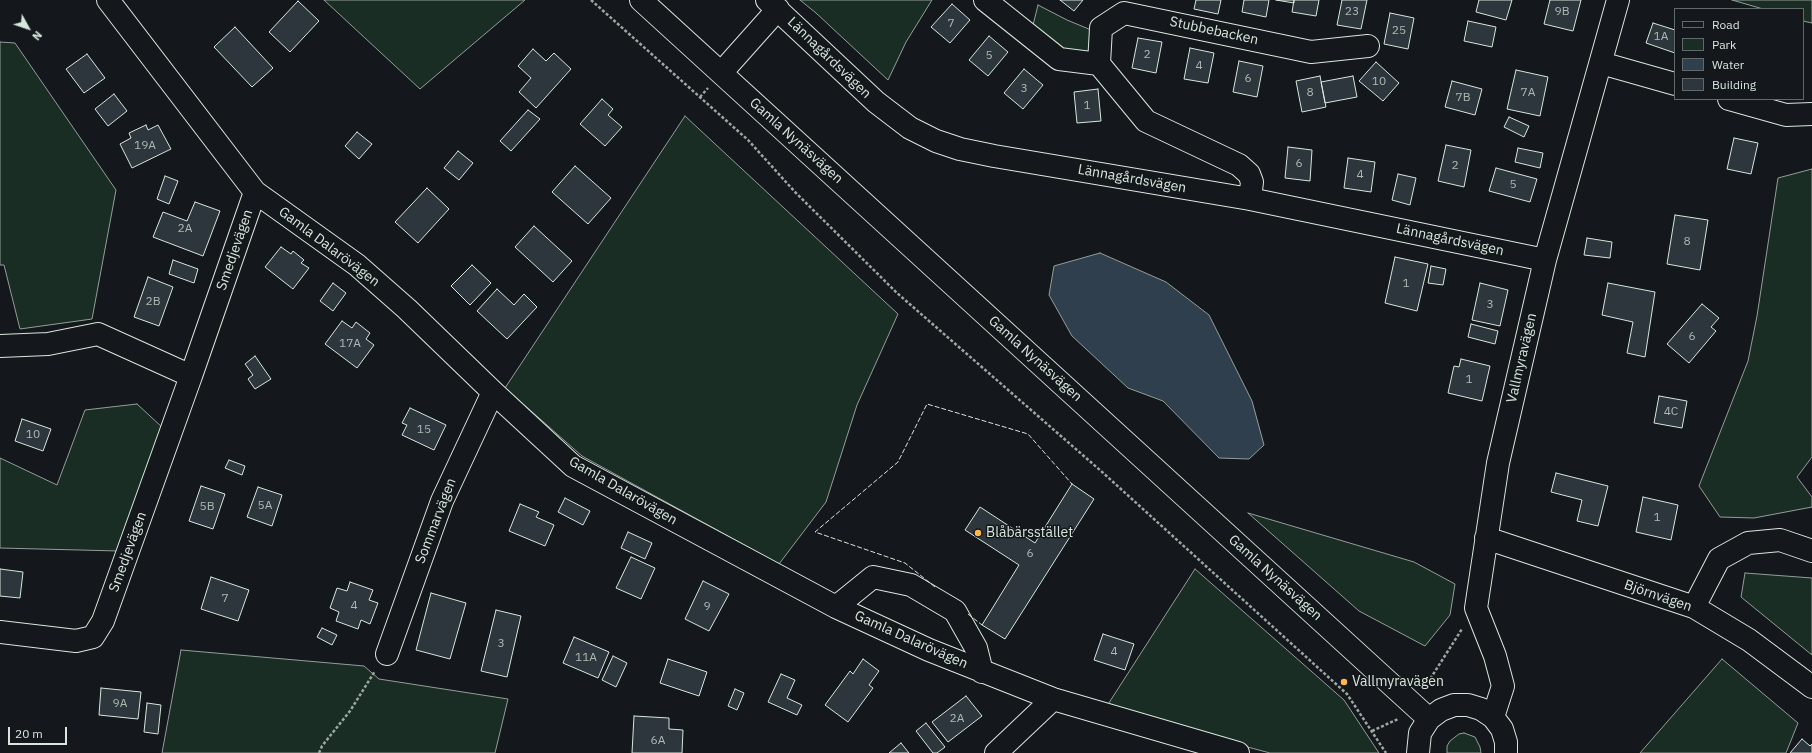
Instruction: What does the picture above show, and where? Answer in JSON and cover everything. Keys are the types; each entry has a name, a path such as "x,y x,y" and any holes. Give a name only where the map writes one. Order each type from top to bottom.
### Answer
{"street":[{"name":"Gamla Dalarövägen","path":"108,0 255,192 357,265 407,309 493,392 573,466 836,606 930,650 1053,699 1238,753"},
{"name":"Gamla Nynäsvägen","path":"641,0 1423,713"},
{"path":"985,0 1058,59 1099,64 1146,121 1239,165 1249,174 1252,182 1250,199"},
{"name":"Vallmyravägen","path":"1493,717 1504,686 1495,656 1476,608 1498,463 1545,260 1618,0"},
{"path":"721,73 772,4"},
{"name":"Lännagårdsvägen","path":"772,4 876,102 910,128 936,141 960,149 1250,199 1545,260"},
{"name":"Stubbebacken","path":"1099,64 1101,28 1124,12 1311,52 1368,46"},
{"path":"1600,63 1674,84"},
{"path":"1733,100 1786,115 1812,114"},
{"name":"Smedjevägen","path":"0,632 76,641 94,637 103,621 255,192"},
{"path":"0,346 48,344 98,334 191,376"},
{"name":"Sommarvägen","path":"386,654 442,501 493,392"},
{"name":"Björnvägen","path":"1486,538 1694,607 1749,640 1812,687"},
{"path":"1694,607 1719,560 1748,543 1780,540 1812,551"},
{"path":"836,606 873,577 911,585 955,611 976,648 982,672"},
{"path":"996,753 1053,699"},
{"path":"1418,753 1423,713 1440,710 1454,705 1468,705 1475,707 1493,717 1502,729 1506,742 1506,753"}],"path":[{"path":"591,0 748,140 795,192 897,293 1101,471 1346,694 1386,753"},
{"path":"1372,731 1398,719 1423,713 1427,682 1476,608"},
{"path":"319,753 322,746 350,711 386,654"}],"green space":[{"path":"324,0 525,0 420,89"},
{"path":"800,0 932,0 906,42 888,80"},
{"path":"1732,0 1812,0 1812,23 1804,21 1804,8 1760,8"},
{"path":"1038,5 1067,20 1096,32 1093,57 1061,53 1032,29"},
{"path":"0,42 15,43 116,190 92,319 20,329 4,265 0,265"},
{"path":"685,116 898,314 857,405 826,502 779,564 582,456 505,388"},
{"path":"1812,169 1812,457 1797,477 1812,497 1812,507 1754,518 1720,517 1699,486 1748,361 1757,316 1778,178"},
{"path":"137,404 163,428 119,551 0,548 0,458 57,485 85,410"},
{"path":"1248,513 1414,562 1455,584 1450,615 1425,646 1359,611"},
{"path":"1195,569 1344,700 1379,753 1270,753 1105,709"},
{"path":"1745,573 1812,578 1812,655 1741,597"},
{"path":"181,650 364,666 379,679 508,699 495,753 162,753"},
{"path":"1722,659 1798,723 1786,753 1640,753"},
{"path":"1464,733 1475,737 1481,753 1447,753 1447,746 1450,741 1459,734"}],"water":[{"path":"1100,253 1166,282 1209,315 1252,401 1264,445 1249,459 1219,458 1163,401 1128,388 1072,336 1049,295 1054,266"}],"building":[{"path":"1060,0 1083,0 1074,11"},
{"path":"1196,0 1221,0 1218,14 1194,9"},
{"path":"1244,0 1269,0 1266,17 1242,12"},
{"path":"1276,0 1294,0 1294,3"},
{"path":"1294,0 1319,0 1316,16 1292,12"},
{"path":"1342,0 1367,0 1361,29 1337,25"},
{"path":"1479,0 1512,0 1506,20 1476,12"},
{"path":"1550,0 1581,0 1573,31 1544,24"},
{"path":"298,1 319,21 290,52 269,32"},
{"path":"952,4 970,20 950,43 931,27"},
{"path":"1390,13 1414,18 1408,49 1384,44"},
{"path":"1468,21 1496,27 1492,47 1464,41"},
{"path":"1653,23 1674,30 1674,53 1646,43"},
{"path":"235,27 273,68 252,87 214,47"},
{"path":"989,36 1008,52 988,76 969,60"},
{"path":"1138,38 1162,42 1156,73 1132,68"},
{"path":"1190,48 1214,53 1208,83 1184,79"},
{"path":"533,49 546,61 554,53 571,69 536,108 519,92 531,78 518,66"},
{"path":"87,54 105,78 84,93 66,69"},
{"path":"1239,61 1263,66 1257,97 1233,92"},
{"path":"1376,62 1399,83 1383,101 1359,81"},
{"path":"1024,69 1043,85 1023,109 1004,93"},
{"path":"1516,70 1548,77 1540,116 1507,109"},
{"path":"1320,76 1326,107 1302,112 1296,81"},
{"path":"1353,76 1357,97 1325,103 1321,82"},
{"path":"1452,81 1482,89 1475,115 1445,107"},
{"path":"1098,89 1101,121 1077,123 1074,92"},
{"path":"114,94 127,111 108,126 95,109"},
{"path":"602,99 613,109 608,115 622,127 605,146 580,124"},
{"path":"528,110 540,119 511,151 500,141"},
{"path":"1509,117 1529,126 1524,137 1504,127"},
{"path":"146,125 148,130 158,125 171,149 132,168 120,144 131,138 129,133"},
{"path":"357,132 372,144 359,159 345,146"},
{"path":"1734,138 1758,143 1751,174 1727,169"},
{"path":"1446,145 1471,150 1464,187 1438,181"},
{"path":"1288,147 1312,150 1310,181 1285,178"},
{"path":"1518,148 1543,153 1540,168 1515,162"},
{"path":"458,151 473,163 459,180 444,168"},
{"path":"1348,158 1375,162 1371,192 1344,188"},
{"path":"575,166 611,198 588,224 552,192"},
{"path":"1496,168 1537,179 1530,202 1489,191"},
{"path":"1398,174 1416,178 1410,205 1392,200"},
{"path":"165,176 178,181 169,204 157,199"},
{"path":"427,188 449,209 418,243 395,222"},
{"path":"195,202 220,211 203,256 153,237 163,212 187,221"},
{"path":"1675,215 1708,220 1700,270 1667,264"},
{"path":"534,226 572,261 553,282 515,247"},
{"path":"1587,238 1612,242 1610,258 1584,255"},
{"path":"281,247 291,254 293,251 304,260 301,263 309,268 293,289 265,267"},
{"path":"1395,257 1428,264 1417,311 1385,303"},
{"path":"173,260 198,269 194,283 169,274"},
{"path":"472,265 491,283 470,305 451,286"},
{"path":"1431,266 1446,269 1443,285 1428,283"},
{"path":"148,277 173,287 159,326 134,317"},
{"path":"333,283 346,293 333,311 320,301"},
{"path":"1480,283 1508,290 1500,326 1472,320"},
{"path":"1608,283 1655,292 1645,357 1627,353 1633,322 1602,315"},
{"path":"497,289 514,305 524,294 537,307 507,339 477,311"},
{"path":"1702,304 1719,318 1711,327 1716,331 1689,363 1667,344"},
{"path":"342,321 352,328 356,322 370,333 366,339 374,345 357,368 325,344"},
{"path":"1471,324 1498,331 1495,344 1468,337"},
{"path":"255,356 271,379 255,389 248,379 253,375 245,364"},
{"path":"1461,359 1490,366 1482,401 1448,393 1454,366 1459,367"},
{"path":"1659,396 1687,401 1682,428 1654,423"},
{"path":"410,408 446,425 434,450 402,435 407,425 402,423"},
{"path":"22,419 51,429 43,451 15,441"},
{"path":"229,460 245,466 242,475 225,468"},
{"path":"1556,473 1608,486 1598,526 1577,521 1582,500 1551,492"},
{"path":"1072,484 1094,499 1005,639 982,625 1019,565 965,530 980,507 1035,543"},
{"path":"201,486 225,494 213,529 189,521"},
{"path":"258,487 282,495 272,526 247,517"},
{"path":"1643,497 1678,505 1671,540 1636,532"},
{"path":"565,498 590,511 583,525 558,512"},
{"path":"520,504 539,512 536,517 554,525 545,546 509,531"},
{"path":"628,532 652,543 645,559 621,548"},
{"path":"631,557 655,568 641,599 616,588"},
{"path":"0,569 23,572 20,598 0,596"},
{"path":"211,577 249,590 238,621 201,609"},
{"path":"703,581 729,594 709,631 685,619"},
{"path":"350,582 373,590 369,600 378,603 370,624 361,620 358,629 336,621 339,612 330,608 337,588 347,591"},
{"path":"431,593 466,603 450,659 416,650"},
{"path":"496,610 521,616 507,677 481,671"},
{"path":"322,628 337,635 332,645 317,637"},
{"path":"1103,634 1134,644 1125,670 1094,660"},
{"path":"574,637 609,652 598,678 563,663"},
{"path":"613,656 627,663 616,687 602,680"},
{"path":"668,659 707,672 699,696 660,683"},
{"path":"863,659 879,671 869,685 873,688 848,722 825,705 850,671 853,674"},
{"path":"781,674 795,680 787,698 802,705 797,715 768,702"},
{"path":"101,688 141,692 138,719 99,715"},
{"path":"735,689 744,693 737,710 728,706"},
{"path":"966,696 982,716 948,742 932,722"},
{"path":"147,703 161,705 158,734 144,732"},
{"path":"634,716 669,718 669,729 683,730 682,753 632,753"},
{"path":"926,723 945,747 937,753 933,753 916,731"},
{"path":"1802,739 1810,746 1812,744 1812,753 1790,753"},
{"path":"901,743 909,753 889,753"}],"fence":[{"path":"935,587 905,563 815,532 898,462 927,404 1028,434 1072,484"},
{"path":"968,614 982,625"}],"place":[{"name":"Blåbärsstället","path":"978,533"},
{"name":"Vallmyravägen","path":"1344,682"}]}
